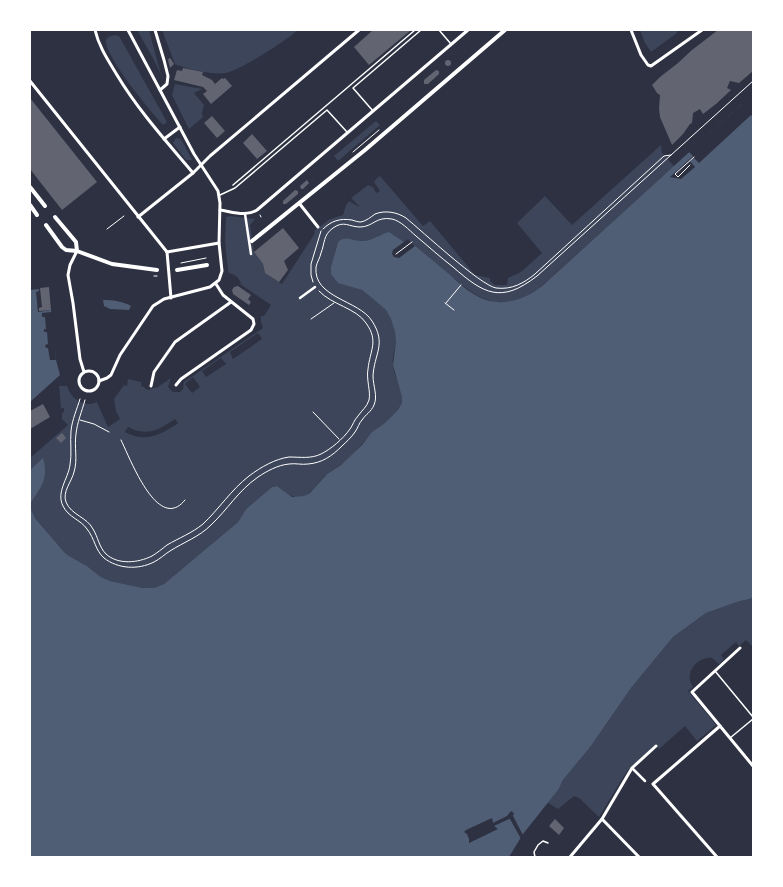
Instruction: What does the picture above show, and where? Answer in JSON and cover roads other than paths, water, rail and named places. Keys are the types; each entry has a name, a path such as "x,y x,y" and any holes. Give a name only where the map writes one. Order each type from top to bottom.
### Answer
{"street":[{"path":"95,30 104,54 129,95 193,173"},
{"path":"99,381 108,378 113,372 120,355 152,306 160,301 216,284 223,268 219,244 220,195 200,165 128,30"},
{"path":"155,30 168,76 167,84 160,90"},
{"path":"138,216 193,173 200,165 359,30"},
{"path":"220,210 245,214 253,213 468,30"},
{"path":"252,241 378,139 505,30"},
{"path":"631,30 641,55 648,65 654,66 702,30"},
{"path":"30,81 167,253 171,298"},
{"path":"164,139 180,127"},
{"path":"30,187 45,206"},
{"path":"299,204 318,227"},
{"path":"30,205 38,215"},
{"path":"245,214 251,254"},
{"path":"55,217 76,242 77,251 70,265 68,275 80,359 84,372"},
{"path":"46,225 62,247 66,250 77,251 112,264 157,270"},
{"path":"167,253 219,244"},
{"path":"177,270 207,265"},
{"path":"176,385 181,379 251,330 254,324 253,319 223,295 216,284"},
{"path":"300,298 315,287"},
{"path":"151,386 154,372 175,342 231,302"},
{"path":"90,371 96,374 99,381 98,386 91,392 84,391 79,386 78,380 84,372 90,371"},
{"path":"740,648 692,692 753,766"},
{"path":"717,857 653,784 720,726"},
{"path":"570,857 602,819 632,768 656,746"},
{"path":"632,768 645,781"},
{"path":"602,819 639,857"}],"lane":[{"path":"233,185 415,30"},
{"path":"373,111 353,88 421,30"},
{"path":"439,30 452,44"},
{"path":"220,195 235,188 327,110 348,133"},
{"path":"715,671 753,718 730,738"},
{"path":"535,857 534,852 538,845 543,842 548,843"}]}
